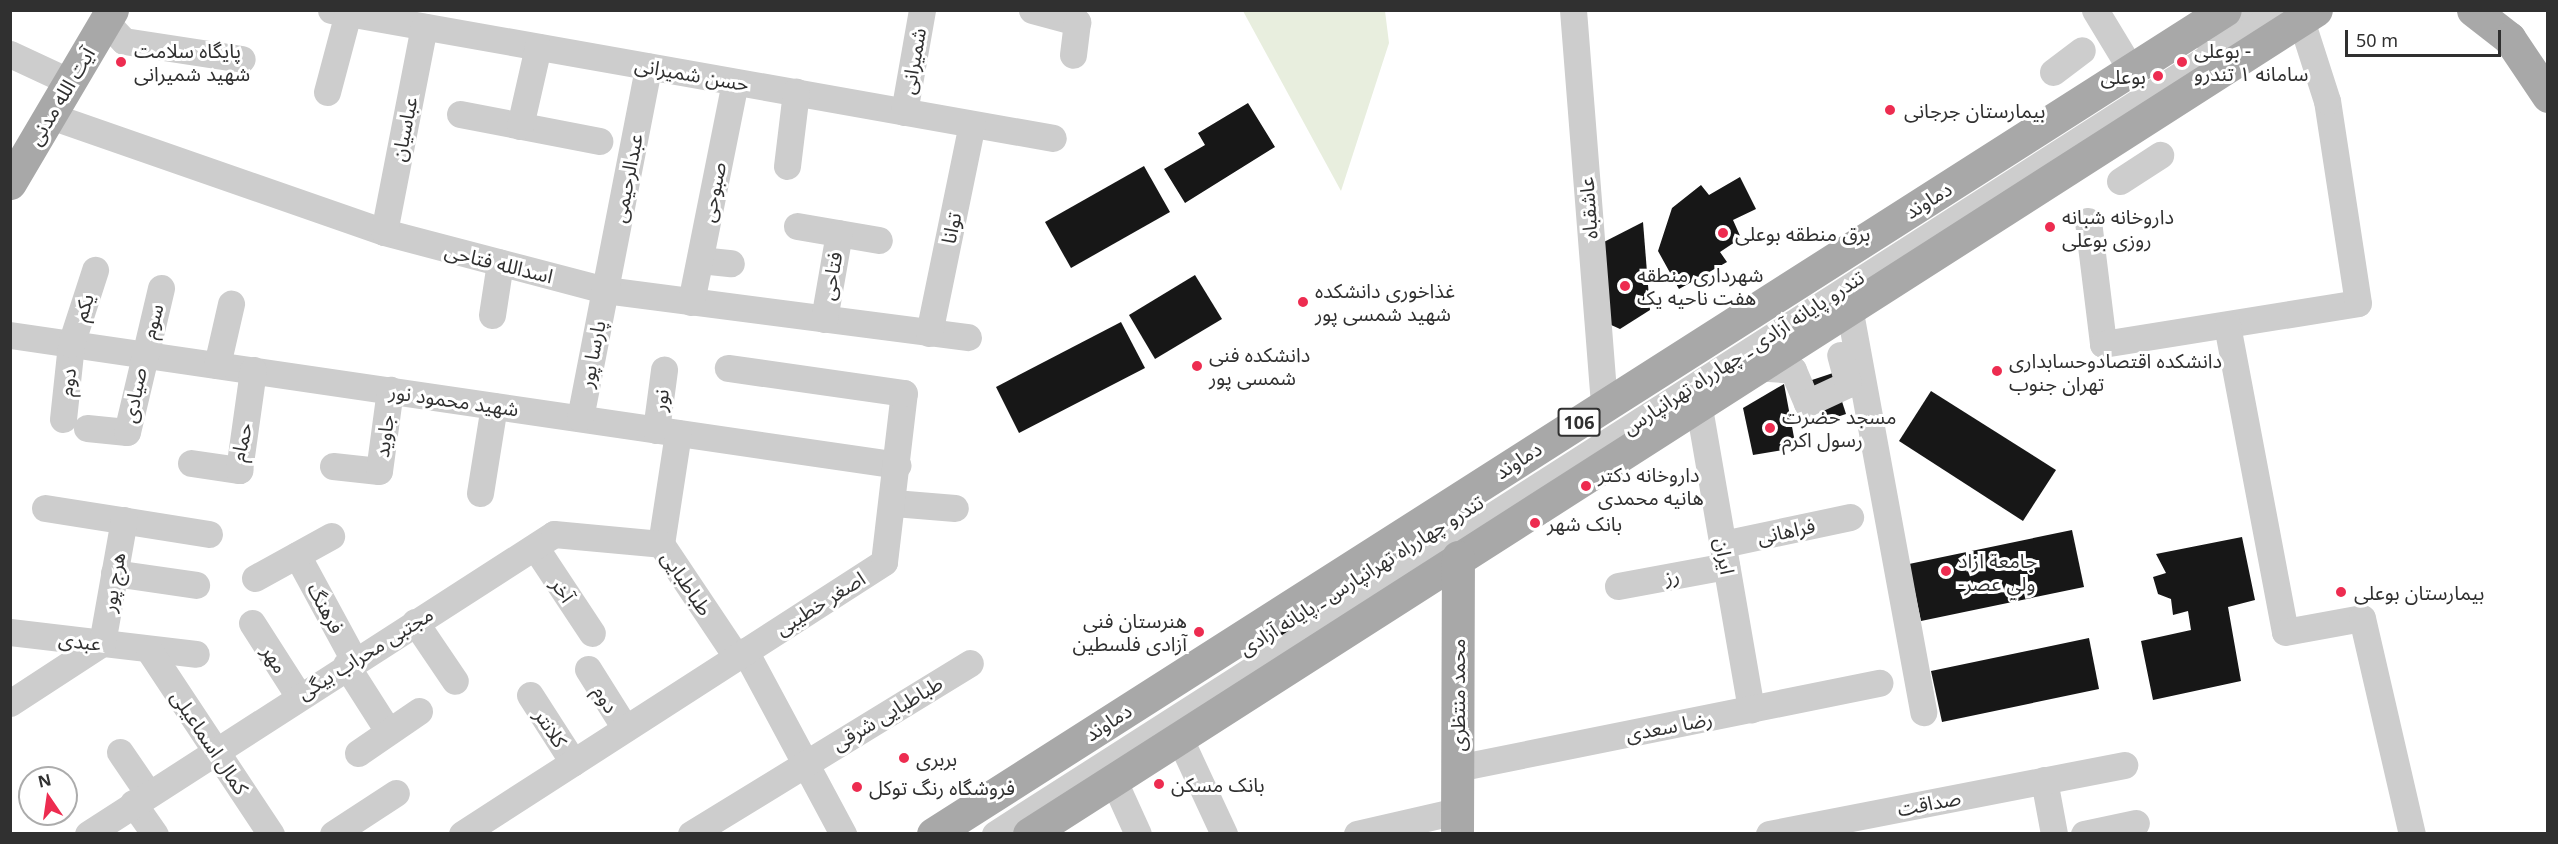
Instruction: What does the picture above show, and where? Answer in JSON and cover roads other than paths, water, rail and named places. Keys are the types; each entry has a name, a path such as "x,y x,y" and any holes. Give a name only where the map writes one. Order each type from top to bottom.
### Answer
{"main road":[{"name":"دماوند","path":"933,834 2225,10"},
{"path":"2473,10 2509,38 2547,96"},
{"name":"106","path":"1029,834 2300,14"},
{"name":"آیت الله مدنی","path":"10,183 68,81 109,16"},
{"name":"محمد منتظری","path":"1457,822 1458,557"}],"street":[{"name":"شمیرانی","path":"904,112 922,10"},
{"path":"1032,10 1077,22 1072,55"},
{"name":"عاشقباه","path":"1573,10 1604,406"},
{"path":"2095,10 2132,71"},
{"name":"تندرو چهارراه تهرانپارس ـ پایانه آزادی","path":"958,834 2252,10"},
{"name":"حسن شمیرانی","path":"339,12 438,23 538,47 1053,138"},
{"path":"327,92 339,12"},
{"path":"2088,221 2103,344 2358,303 2327,101 2300,14"},
{"name":"تندرو پایانه آزادی ـ چهارراه تهرانپارس","path":"995,834 2300,14"},
{"path":"109,16 124,41 242,59"},
{"name":"عباسیان","path":"384,232 438,23"},
{"path":"520,126 538,47"},
{"path":"2053,72 2082,50"},
{"path":"10,54 68,81"},
{"name":"عبدالرحیمی","path":"605,290 648,67"},
{"name":"صبوحی","path":"691,302 735,82"},
{"path":"787,166 796,92"},
{"path":"460,114 599,141"},
{"name":"اسدالله فتاحی","path":"48,115 384,232 605,290 968,337"},
{"name":"توانا","path":"930,333 972,124"},
{"path":"2120,181 2160,155"},
{"path":"797,226 879,240"},
{"name":"فتاحی","path":"824,319 839,233"},
{"path":"699,260 731,263"},
{"path":"492,315 500,263"},
{"name":"یکم","path":"71,344 95,270"},
{"name":"سوم","path":"142,354 161,288"},
{"name":"پارسا پور","path":"579,418 605,290"},
{"path":"217,365 231,304"},
{"path":"1754,367 1793,370 1807,403 1848,384 1839,351 1849,307"},
{"path":"1849,307 1923,712"},
{"path":"2227,325 2285,632 2362,618 2412,834"},
{"name":"شهید محمود نور","path":"10,335 898,465"},
{"name":"دوم","path":"71,344 75,424"},
{"name":"صیادی","path":"75,424 127,432 142,354"},
{"name":"اصغر خطیبی","path":"462,834 884,562 894,503 904,393 728,368"},
{"name":"حمام","path":"191,463 238,470 253,370"},
{"name":"نور","path":"664,370 667,431"},
{"name":"جاوید","path":"333,466 379,471 390,390"},
{"name":"ایران","path":"1698,402 1751,709"},
{"path":"480,493 494,406"},
{"name":"طباطبایی","path":"667,431 661,544 741,653 843,834"},
{"path":"894,503 955,508"},
{"path":"45,508 209,534"},
{"name":"فراهانی","path":"1724,555 1850,517"},
{"name":"هرج پور","path":"102,644 124,520"},
{"name":"مجتبی محراب بیگی","path":"88,834 298,695 554,534 661,544"},
{"path":"255,578 331,536"},
{"name":"آخر","path":"535,547 592,633"},
{"name":"فرهنگ","path":"297,555 350,663"},
{"name":"رز","path":"1618,586 1724,555"},
{"path":"114,573 196,585"},
{"path":"415,622 455,681"},
{"name":"مهر","path":"252,623 298,695"},
{"name":"عبدی","path":"10,632 196,654"},
{"path":"10,703 102,644"},
{"name":"کمال اسماعیلی","path":"149,650 271,834"},
{"path":"350,663 388,731"},
{"name":"طباطبایی شرقی","path":"691,834 970,663"},
{"name":"دوم","path":"588,669 625,728"},
{"name":"رضا سعدی","path":"1457,768 1880,683"},
{"name":"کلانتر","path":"530,695 573,762"},
{"path":"358,753 419,711"},
{"path":"1179,737 1224,834"},
{"path":"120,752 154,834"},
{"name":"صداقت","path":"1769,834 1814,829 2124,765"},
{"path":"1113,779 1137,834"},
{"path":"2044,780 2054,834"},
{"path":"333,834 396,793"},
{"path":"1357,834 1457,822"},
{"path":"2084,834 2136,822"}],"place":[{"name":"پایگاه سلامت شهید شمیرانی","path":"121,62"},
{"name":"بوعلی - سامانه ۱ تندرو","path":"2182,62"},
{"name":"بوعلی","path":"2158,76"},
{"name":"بیمارستان جرجانی","path":"1890,110"},
{"name":"داروخانه شبانه روزی بوعلی","path":"2050,227"},
{"name":"برق منطقه بوعلی","path":"1723,233"},
{"name":"شهرداری منطقه هفت ناحیه یک","path":"1625,286"},
{"name":"غذاخوری دانشکده شهید شمسی پور","path":"1303,302"},
{"name":"دانشکده فنی شمسی پور","path":"1197,366"},
{"name":"دانشکده اقتصادوحسابداری تهران جنوب","path":"1997,371"},
{"name":"مسجد حضرت رسول اکرم","path":"1770,428"},
{"name":"داروخانه دکتر هانیه محمدی","path":"1586,486"},
{"name":"بانک شهر","path":"1535,523"},
{"name":"جامعة ازاد -ولي عصر","path":"1946,571"},
{"name":"بیمارستان بوعلی","path":"2341,592"},
{"name":"هنرستان فنی آزادی فلسطین","path":"1199,632"},
{"name":"بربری","path":"904,758"},
{"name":"بانک مسکن","path":"1159,784"},
{"name":"فروشگاه رنگ توکل","path":"857,787"}]}
